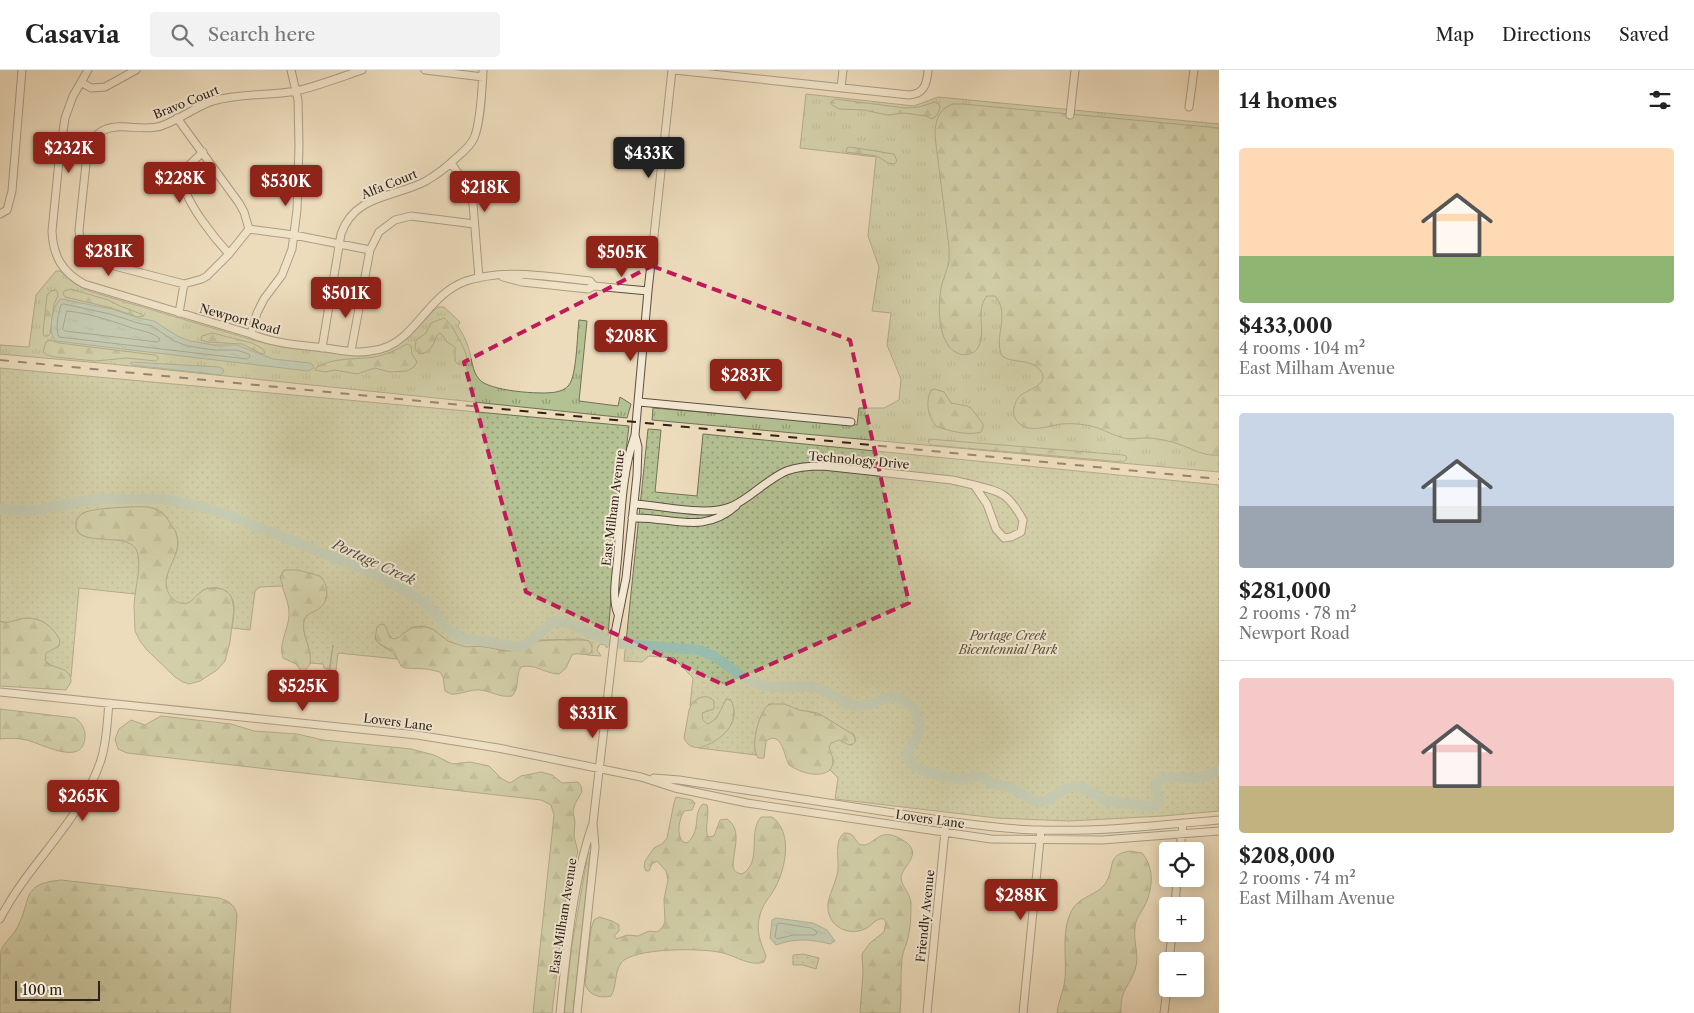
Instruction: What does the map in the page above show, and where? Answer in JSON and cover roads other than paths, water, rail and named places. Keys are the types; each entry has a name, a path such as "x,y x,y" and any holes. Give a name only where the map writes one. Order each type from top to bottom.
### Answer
{"street":[{"path":"3,212 12,191 22,70"},
{"path":"88,70 73,96 65,118 60,151 87,154 79,237 90,257 95,261 184,284 207,276 229,254 249,228"},
{"path":"82,82 92,88 105,88 136,70"},
{"path":"251,334 257,313 264,299 282,275 291,256 298,191 299,146 298,100 291,70"},
{"name":"Bravo Court","path":"87,154 91,143 104,130 163,126 211,102 233,96 296,91 362,70"},
{"name":"Alfa Court","path":"322,348 341,234 348,219 361,207 384,196 425,182 468,148 474,137 483,73 429,70"},
{"path":"673,70 909,95 916,94 922,90 926,83 928,70"},
{"name":"East Milham Avenue","path":"618,614 616,608 616,578 622,504 639,402 648,291 673,70"},
{"path":"756,79 757,70"},
{"path":"841,88 843,70"},
{"path":"1070,116 1075,70"},
{"path":"1190,107 1194,70"},
{"path":"177,118 239,203 249,228"},
{"name":"Newport Road","path":"60,151 53,217 53,244 56,258 76,280 96,288 251,334 265,340 369,352 398,342 439,297 455,286 479,278 497,275 522,282 588,289 594,286 648,291"},
{"path":"203,152 186,168 184,185 188,196 210,234 229,254"},
{"path":"451,163 469,189 473,204 479,278"},
{"path":"351,351 370,250 379,232 395,220 411,216 474,224"},
{"path":"249,228 370,250"},
{"path":"179,313 184,284"},
{"path":"639,402 851,422"},
{"name":"East Milham Avenue","path":"560,1013 576,893 587,841 593,823 612,653 626,578 638,447 635,435"},
{"name":"Technology Drive","path":"634,504 684,509 716,510 730,508 780,473 805,466 861,470 952,480 974,485 1000,491 1014,503 1023,520 1021,532 1004,538 996,529 987,504 974,485"},
{"path":"632,518 683,522 713,521 727,514 745,498"},
{"path":"683,522 684,509"},
{"name":"Lovers Lane","path":"0,692 418,734 600,768 641,777 675,788 747,803 990,839 1040,841 1111,840 1219,831"},
{"path":"0,918 16,893 67,826 91,784 104,749 109,702"},
{"name":"Lovers Lane","path":"641,777 679,780 991,827 1041,830 1113,829 1219,820"},
{"name":"Friendly Avenue","path":"927,1013 946,821"},
{"name":"East Milham Avenue","path":"577,1013 595,847 593,823"},
{"path":"1181,842 1183,823"},
{"path":"1023,1013 1041,830"},
{"path":"1164,1013 1166,997"}],"water":[{"path":"61,299 112,309 154,321 177,336 190,341 214,345 237,345 273,359 310,363 314,368 308,371 56,341 53,337 51,326 55,307"},
{"path":"131,362 219,367 224,372 220,375 133,365"},
{"path":"776,918 813,923 827,930 835,941 830,944 810,940 796,940 776,945 770,938 772,920"}],"waterway":[{"name":"Portage Creek","path":"0,509 32,511 102,499 163,499 195,505 225,514 383,578 422,600 450,631 462,638 519,647 529,643 552,622 560,621 576,626 612,643 699,650 714,656 744,678 760,685 817,688 854,706 870,705 885,698 893,697 913,707 920,725 917,737 907,755 912,764 922,771 959,780 981,776 994,784 1010,787 1033,801 1046,801 1065,789 1076,786 1086,789 1107,801 1155,807 1159,801 1155,786 1159,779 1168,777 1199,778 1219,770"}],"railway":[{"path":"0,360 1219,479"}],"park label":[{"name":"Portage Creek Bicentennial Park","path":"1008,642"}]}
